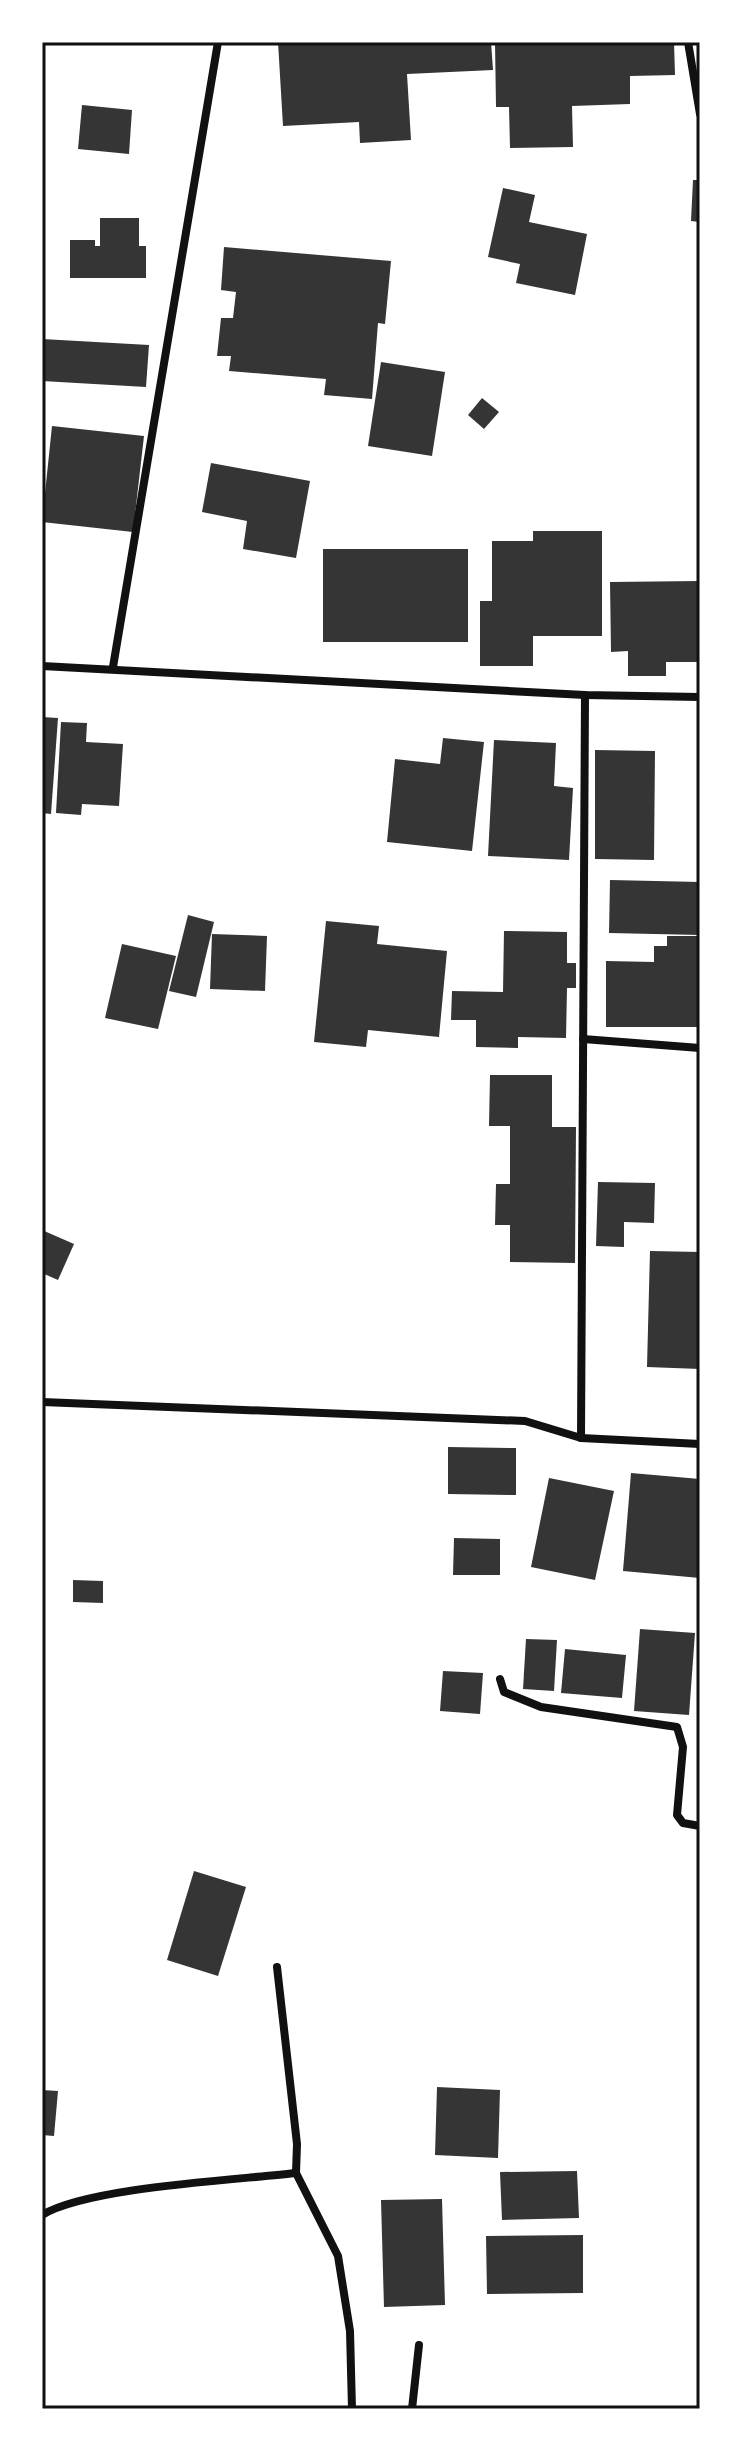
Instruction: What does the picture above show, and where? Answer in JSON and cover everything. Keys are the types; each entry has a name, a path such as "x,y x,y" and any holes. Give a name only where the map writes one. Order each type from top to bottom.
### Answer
{"street":[{"path":"113,667 218,42"},
{"path":"688,42 700,114"},
{"path":"42,666 113,667 585,695 700,697"},
{"path":"581,1438 585,695"},
{"path":"583,1039 700,1048"},
{"path":"42,1402 525,1421 581,1438 700,1444"},
{"path":"500,1679 504,1692 541,1707 677,1727 683,1747 677,1815 683,1823 700,1826"},
{"path":"277,1967 297,2144 296,2173 338,2256 350,2331 352,2409"},
{"path":"42,2215 54,2208 128,2192 296,2173"},
{"path":"412,2409 419,2345"}],"building":[{"path":"278,42 491,42 493,70 407,74 411,140 360,143 359,122 283,126"},
{"path":"495,42 674,42 675,75 630,76 630,104 572,106 573,147 510,148 509,107 496,107"},
{"path":"82,105 132,110 129,154 78,149"},
{"path":"693,180 700,180 700,222 691,221"},
{"path":"503,188 535,195 529,222 587,234 575,295 516,283 520,264 488,257"},
{"path":"100,218 139,218 139,246 146,246 146,278 70,278 70,240 95,240 95,246 100,246"},
{"path":"224,247 391,261 385,324 378,323 372,399 324,395 326,379 229,371 231,356 217,356 221,318 233,318 236,292 221,290"},
{"path":"42,339 149,345 146,387 42,381"},
{"path":"381,362 445,372 432,456 368,446"},
{"path":"482,398 499,412 484,429 468,415"},
{"path":"52,426 144,436 133,532 42,522"},
{"path":"211,463 310,481 296,558 243,549 247,521 202,512"},
{"path":"533,531 602,531 602,636 533,636 533,666 480,666 480,601 492,601 492,541 533,541"},
{"path":"323,549 468,549 468,642 323,642"},
{"path":"700,581 700,662 666,662 666,676 628,676 628,651 611,652 610,582"},
{"path":"42,717 58,718 51,814 42,813"},
{"path":"61,722 87,723 86,742 123,744 119,806 82,804 81,815 56,813"},
{"path":"443,738 484,742 472,851 387,842 395,759 440,764"},
{"path":"494,740 556,743 554,786 573,788 569,860 488,856"},
{"path":"595,750 655,751 654,860 595,859"},
{"path":"610,880 700,882 700,935 609,933"},
{"path":"188,915 214,922 196,997 169,991"},
{"path":"326,921 379,926 377,944 447,951 439,1037 368,1030 366,1047 314,1042"},
{"path":"504,931 567,932 567,963 576,963 576,988 567,988 566,1038 518,1037 518,1048 476,1047 476,1020 451,1020 452,991 503,992"},
{"path":"212,934 267,936 265,991 210,989"},
{"path":"667,936 700,936 700,1027 606,1027 606,961 654,962 654,946 667,946"},
{"path":"122,944 176,956 158,1029 105,1018"},
{"path":"490,1075 552,1075 552,1127 576,1127 575,1263 510,1262 510,1225 495,1225 496,1184 510,1184 510,1126 489,1126"},
{"path":"598,1182 655,1183 654,1223 624,1222 624,1247 596,1246"},
{"path":"42,1230 74,1244 58,1280 42,1273"},
{"path":"650,1251 700,1252 700,1369 647,1367"},
{"path":"448,1447 516,1448 516,1495 448,1494"},
{"path":"631,1473 700,1479 700,1578 623,1571"},
{"path":"549,1478 614,1491 595,1580 531,1567"},
{"path":"454,1538 500,1539 500,1575 453,1575"},
{"path":"73,1580 103,1581 103,1603 73,1602"},
{"path":"640,1629 695,1633 689,1715 634,1711"},
{"path":"526,1639 557,1640 554,1691 523,1689"},
{"path":"565,1649 626,1655 622,1698 561,1693"},
{"path":"443,1671 483,1673 480,1714 440,1711"},
{"path":"194,1871 246,1887 218,1976 167,1960"},
{"path":"437,2087 500,2090 498,2158 435,2155"},
{"path":"42,2090 58,2091 54,2136 42,2135"},
{"path":"577,2171 579,2218 502,2220 500,2172"},
{"path":"442,2199 445,2305 384,2307 381,2200"},
{"path":"583,2235 583,2293 487,2294 486,2236"}]}
